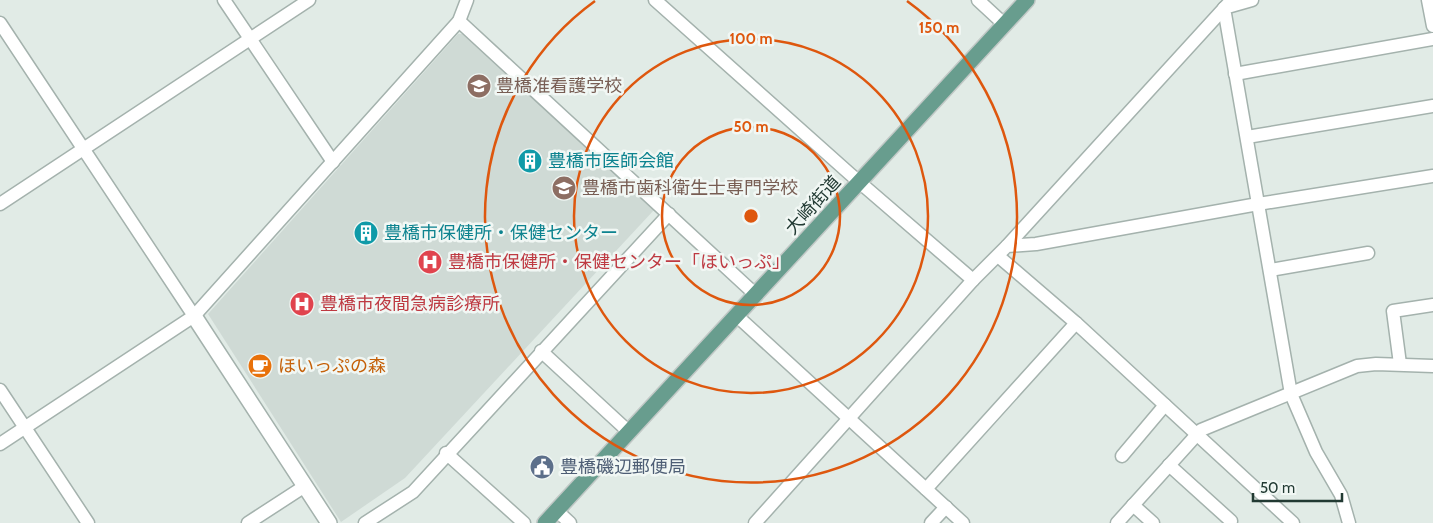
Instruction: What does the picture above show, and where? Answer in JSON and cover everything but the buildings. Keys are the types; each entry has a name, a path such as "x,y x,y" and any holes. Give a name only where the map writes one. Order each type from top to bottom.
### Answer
{"main road":[{"name":"大崎街道","path":"544,523 737,316 1026,0"}],"street":[{"path":"224,0 333,162"},
{"path":"0,204 310,0"},
{"path":"0,444 194,316 459,21 467,0"},
{"path":"655,0 973,280"},
{"path":"978,0 1005,25"},
{"path":"755,523 850,420 973,280 998,256 1224,3 1252,0"},
{"path":"1428,0 1433,26"},
{"path":"1224,3 1292,394 1316,452 1341,494 1349,523"},
{"path":"459,21 756,295"},
{"path":"0,22 329,523"},
{"path":"1236,74 1433,39"},
{"path":"1246,138 1433,106"},
{"path":"1007,246 1036,244 1258,204 1433,176"},
{"path":"365,523 413,492 446,453 669,214"},
{"path":"1270,270 1368,253"},
{"path":"998,256 1076,323 1293,523"},
{"path":"1400,364 1393,311 1433,306"},
{"path":"737,316 963,523"},
{"path":"926,490 1076,323"},
{"path":"541,352 628,432"},
{"path":"1117,523 1201,430 1357,366 1400,364 1433,366"},
{"path":"0,390 88,523"},
{"path":"1122,456 1165,405"},
{"path":"446,453 524,523"},
{"path":"1169,466 1231,521"},
{"path":"248,523 306,486"},
{"path":"1134,505 1153,523"},
{"path":"932,523 946,507"},
{"path":"556,510 570,523"}],"shaded area":[{"name":"豊橋市保健所・保健センター「ほいっぷ」","path":"458,34 464,34 654,210 405,478 341,522 208,314"}],"place":[{"name":"豊橋准看護学校","path":"479,86"},
{"name":"豊橋市医師会館","path":"530,161"},
{"name":"豊橋市歯科衛生士専門学校","path":"564,188"},
{"name":"豊橋市保健所・保健センター","path":"366,233"},
{"name":"豊橋市保健所・保健センター「ほいっぷ」","path":"430,262"},
{"name":"豊橋市夜間急病診療所","path":"302,304"},
{"name":"ほいっぷの森","path":"260,366"},
{"name":"豊橋磯辺郵便局","path":"542,467"}]}
